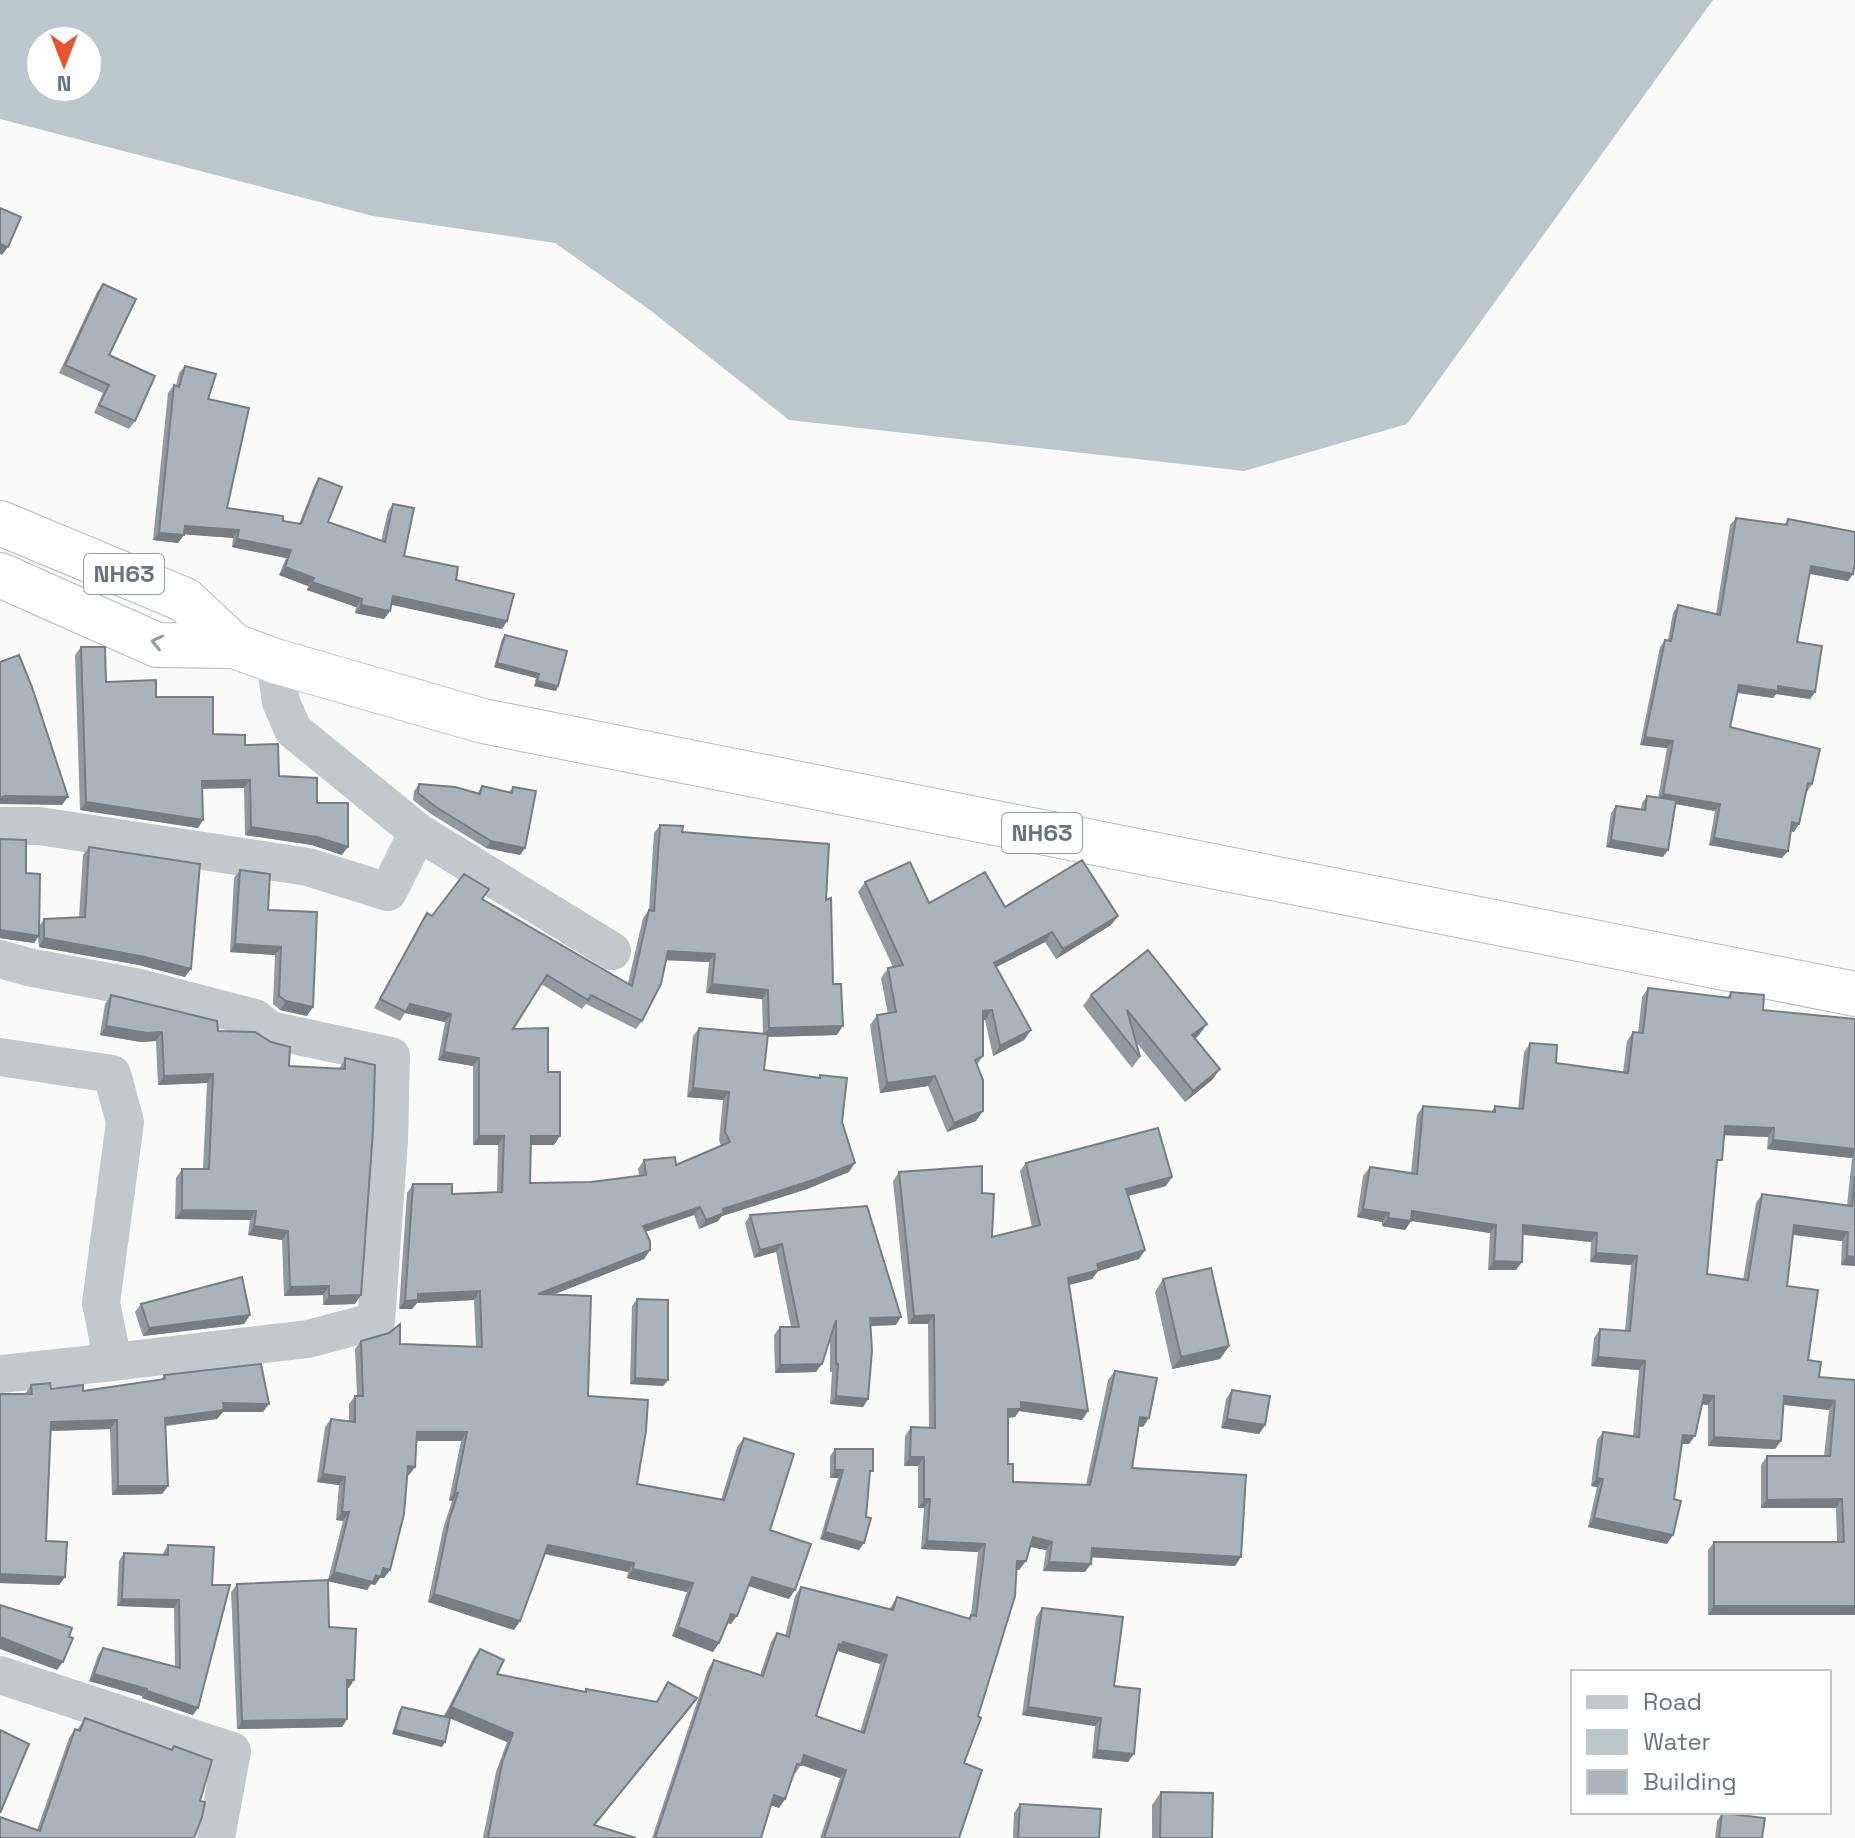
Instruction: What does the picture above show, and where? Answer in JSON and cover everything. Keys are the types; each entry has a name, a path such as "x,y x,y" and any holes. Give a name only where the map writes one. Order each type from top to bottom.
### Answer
{"highway":[{"name":"NH63","path":"0,523 185,600 234,646"},
{"name":"NH63","path":"0,575 157,645 234,646 275,661 483,721 1855,994"}],"street":[{"path":"275,661 281,702 293,730 418,832 612,951"},
{"path":"0,826 39,826 279,862 308,867 388,892 418,832"},
{"path":"0,959 135,987 255,1018 270,1030 391,1056 389,1141 376,1321 308,1339 0,1374"},
{"path":"0,1057 112,1074 125,1122 101,1303 113,1362"},
{"path":"0,1675 232,1751 216,1838"}],"water":[{"path":"0,0 1713,0 1407,424 1244,471 789,420 650,310 555,243 373,216 0,119"}],"building":[{"path":"0,208 21,217 8,247 0,244"},
{"path":"103,284 136,299 109,355 155,376 135,421 99,405 109,385 65,365"},
{"path":"185,366 216,374 208,399 249,408 227,508 283,516 283,521 301,524 319,478 342,487 328,522 385,542 393,504 414,508 404,556 458,567 456,580 514,594 507,621 393,596 390,611 361,605 362,599 312,582 314,578 285,567 291,550 237,539 239,530 185,526 184,535 159,533 174,385 179,387"},
{"path":"1736,518 1787,525 1788,519 1855,532 1853,574 1811,566 1797,642 1822,646 1815,692 1778,686 1778,691 1739,685 1730,727 1820,749 1799,824 1792,822 1788,851 1714,838 1720,804 1663,794 1673,741 1645,737 1665,640 1671,641 1678,605 1720,615"},
{"path":"505,635 567,651 558,686 537,681 539,674 497,663"},
{"path":"81,647 105,647 106,682 156,680 156,697 213,697 213,734 245,735 245,745 278,744 279,776 317,778 317,803 348,803 348,847 317,837 251,827 250,780 202,781 203,820 86,802"},
{"path":"19,655 68,797 0,798 0,662"},
{"path":"419,784 455,787 480,794 482,786 512,793 513,787 536,791 525,848 491,841 418,793"},
{"path":"1647,796 1676,800 1668,850 1611,840 1616,806 1645,810"},
{"path":"660,825 683,826 682,832 829,844 826,900 831,898 833,984 841,984 843,1026 769,1028 768,990 712,984 715,954 668,951 661,984 642,1021 591,995 588,1000 547,975 513,1029 548,1028 548,1072 560,1072 560,1136 531,1136 530,1183 591,1182 646,1175 644,1160 675,1157 676,1165 730,1142 725,1132 729,1092 693,1088 699,1028 768,1034 764,1070 820,1078 820,1075 847,1078 842,1122 855,1163 723,1209 724,1213 706,1220 700,1207 643,1226 650,1241 650,1250 538,1294 591,1296 588,1396 648,1400 637,1484 724,1500 744,1438 794,1454 770,1530 811,1544 795,1590 752,1577 737,1616 731,1614 719,1643 678,1627 693,1583 633,1569 634,1563 548,1545 520,1621 434,1594 449,1520 458,1493 455,1492 467,1432 417,1432 415,1467 408,1466 404,1514 390,1570 383,1568 381,1577 376,1575 373,1582 334,1572 349,1512 342,1512 345,1477 323,1474 331,1419 355,1422 355,1396 363,1396 361,1341 389,1333 400,1324 400,1344 482,1347 480,1291 418,1294 418,1300 405,1301 413,1184 452,1184 452,1194 502,1192 504,1136 479,1136 479,1058 444,1052 451,1014 410,1004 406,1012 380,999 427,913 432,916 464,874 489,889 482,899 632,986 649,910 654,911"},
{"path":"0,839 26,840 26,873 40,874 39,936 0,930"},
{"path":"89,847 200,864 191,969 44,938 44,919 85,917"},
{"path":"1082,860 1118,916 1063,949 1052,932 994,963 1031,1030 1000,1046 992,1010 983,1011 983,1056 975,1060 983,1080 983,1111 954,1123 935,1076 887,1083 877,1015 896,1012 888,968 903,965 865,882 910,862 929,903 985,872 1005,907"},
{"path":"240,870 270,874 268,910 317,912 313,1007 286,1001 279,996 281,947 235,944"},
{"path":"1148,950 1207,1024 1192,1035 1220,1069 1193,1091 1127,1010 1140,1057 1091,995"},
{"path":"1648,988 1730,998 1731,992 1764,995 1763,1010 1855,1019 1855,1149 1773,1140 1774,1128 1725,1126 1722,1160 1717,1160 1707,1274 1748,1280 1762,1194 1852,1206 1855,1176 1855,1257 1847,1256 1848,1232 1794,1225 1787,1286 1818,1290 1808,1360 1821,1362 1819,1377 1855,1380 1855,1606 1714,1606 1714,1542 1844,1542 1842,1499 1767,1500 1767,1456 1830,1456 1835,1401 1784,1396 1781,1441 1714,1437 1714,1396 1704,1395 1695,1436 1683,1435 1674,1499 1681,1501 1673,1535 1594,1518 1603,1479 1597,1478 1603,1432 1639,1437 1645,1361 1598,1357 1600,1329 1630,1331 1637,1256 1596,1253 1597,1233 1523,1225 1522,1262 1494,1261 1496,1225 1412,1211 1411,1221 1388,1218 1389,1213 1363,1209 1370,1167 1417,1174 1423,1106 1495,1112 1495,1106 1523,1109 1530,1043 1557,1045 1556,1063 1628,1073 1633,1032 1643,1033"},
{"path":"111,995 217,1021 218,1031 255,1032 271,1042 290,1047 289,1066 345,1069 345,1058 375,1065 361,1295 329,1296 329,1286 290,1287 288,1231 254,1226 256,1211 182,1210 182,1169 209,1169 213,1074 164,1076 162,1032 147,1033 106,1026"},
{"path":"1158,1128 1172,1177 1126,1189 1145,1250 1097,1264 1099,1270 1068,1278 1088,1411 1021,1402 1021,1409 1008,1409 1008,1464 1013,1464 1013,1482 1090,1485 1115,1371 1157,1378 1149,1418 1140,1417 1132,1468 1246,1475 1241,1557 1092,1548 1091,1564 1049,1562 1052,1542 1033,1537 1026,1561 1017,1561 1015,1596 978,1716 981,1718 964,1763 982,1770 959,1838 824,1838 846,1770 804,1755 801,1765 797,1764 785,1799 774,1795 761,1838 655,1838 714,1660 763,1676 777,1633 789,1637 801,1587 893,1610 897,1597 970,1619 971,1615 976,1616 985,1544 927,1541 930,1499 924,1499 924,1457 910,1457 911,1427 935,1428 934,1315 914,1316 899,1172 982,1166 982,1193 994,1194 992,1237 1040,1225 1026,1163","holes":["843,1642 887,1655 864,1733 816,1716 839,1644"]},
{"path":"867,1206 901,1317 870,1318 872,1350 868,1399 836,1396 836,1320 822,1364 780,1365 780,1327 799,1327 782,1244 760,1250 750,1215"},
{"path":"1211,1268 1229,1346 1181,1357 1163,1279"},
{"path":"242,1277 250,1315 149,1328 141,1304"},
{"path":"637,1299 668,1300 668,1380 635,1378"},
{"path":"261,1364 269,1404 223,1403 224,1410 165,1418 168,1486 118,1486 117,1420 51,1422 46,1541 67,1542 65,1577 0,1574 0,1394 32,1394 31,1385 50,1383 51,1389 83,1385 83,1391 165,1379 164,1375"},
{"path":"1232,1390 1270,1396 1265,1425 1227,1419"},
{"path":"835,1449 873,1449 866,1517 871,1518 864,1543 825,1532 843,1470 835,1470"},
{"path":"168,1545 214,1547 212,1585 230,1585 198,1708 94,1674 103,1648 180,1668 179,1600 122,1599 124,1553 168,1555"},
{"path":"328,1580 329,1627 356,1629 354,1680 347,1680 347,1719 242,1721 237,1584"},
{"path":"0,1605 72,1628 69,1637 73,1638 63,1662 0,1637"},
{"path":"1042,1608 1123,1617 1114,1686 1140,1689 1134,1754 1097,1750 1101,1718 1028,1707"},
{"path":"480,1649 504,1660 497,1674 657,1702 668,1682 697,1698 594,1825 636,1838 488,1838 502,1763 513,1733 451,1707"},
{"path":"402,1707 450,1718 445,1742 395,1730"},
{"path":"85,1718 172,1750 174,1746 212,1760 200,1801 205,1802 202,1817 194,1838 0,1838 0,1817 40,1831 75,1729 80,1731"},
{"path":"0,1730 29,1744 0,1813"},
{"path":"1161,1792 1213,1793 1212,1838 1160,1838"},
{"path":"1020,1804 1101,1809 1099,1838 1018,1838"},
{"path":"1722,1814 1765,1818 1762,1838 1719,1838"}]}
